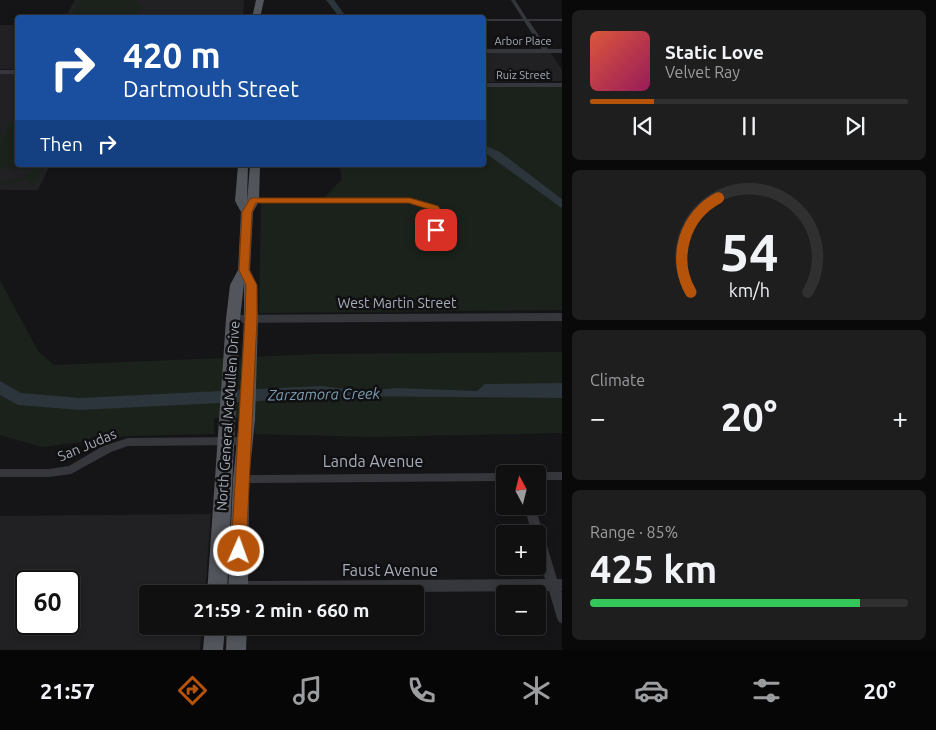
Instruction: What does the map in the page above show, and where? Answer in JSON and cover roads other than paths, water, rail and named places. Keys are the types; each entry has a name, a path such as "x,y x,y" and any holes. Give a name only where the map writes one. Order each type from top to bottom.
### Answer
{"main road":[{"path":"252,0 252,6 256,15"},
{"path":"256,15 260,6 260,0"},
{"name":"North General McMullen Drive","path":"217,585 233,319 236,285 244,270 247,204 243,167"},
{"name":"North General McMullen Drive","path":"247,204 255,167"},
{"name":"North General McMullen Drive","path":"238,585 241,479 247,420 251,319 251,285 244,270"},
{"path":"213,650 214,635"},
{"path":"236,650 237,635"}],"street":[{"path":"513,0 546,51"},
{"path":"486,20 562,20"},
{"name":"Arbor Place","path":"486,51 562,51"},
{"path":"0,72 15,72"},
{"name":"Ruiz Street","path":"486,85 562,85"},
{"path":"247,204 410,200 422,202 435,208 441,218 436,230 426,235"},
{"name":"West Martin Street","path":"233,319 562,317"},
{"name":"San Judas","path":"0,473 49,473 71,470 107,449 128,442 244,440"},
{"path":"546,476 562,476"},
{"name":"Landa Avenue","path":"241,479 496,477"},
{"path":"532,515 558,585 562,618"},
{"name":"Faust Avenue","path":"424,587 558,585"}],"water":[{"path":"562,383 562,398 339,396 283,398 282,394 285,388 321,386 362,391 397,388 477,391 485,384"}],"waterway":[{"path":"330,0 342,15"},
{"path":"486,149 496,154 562,205"},
{"name":"Zarzamora Creek","path":"0,387 18,399 80,404 300,393"}]}
